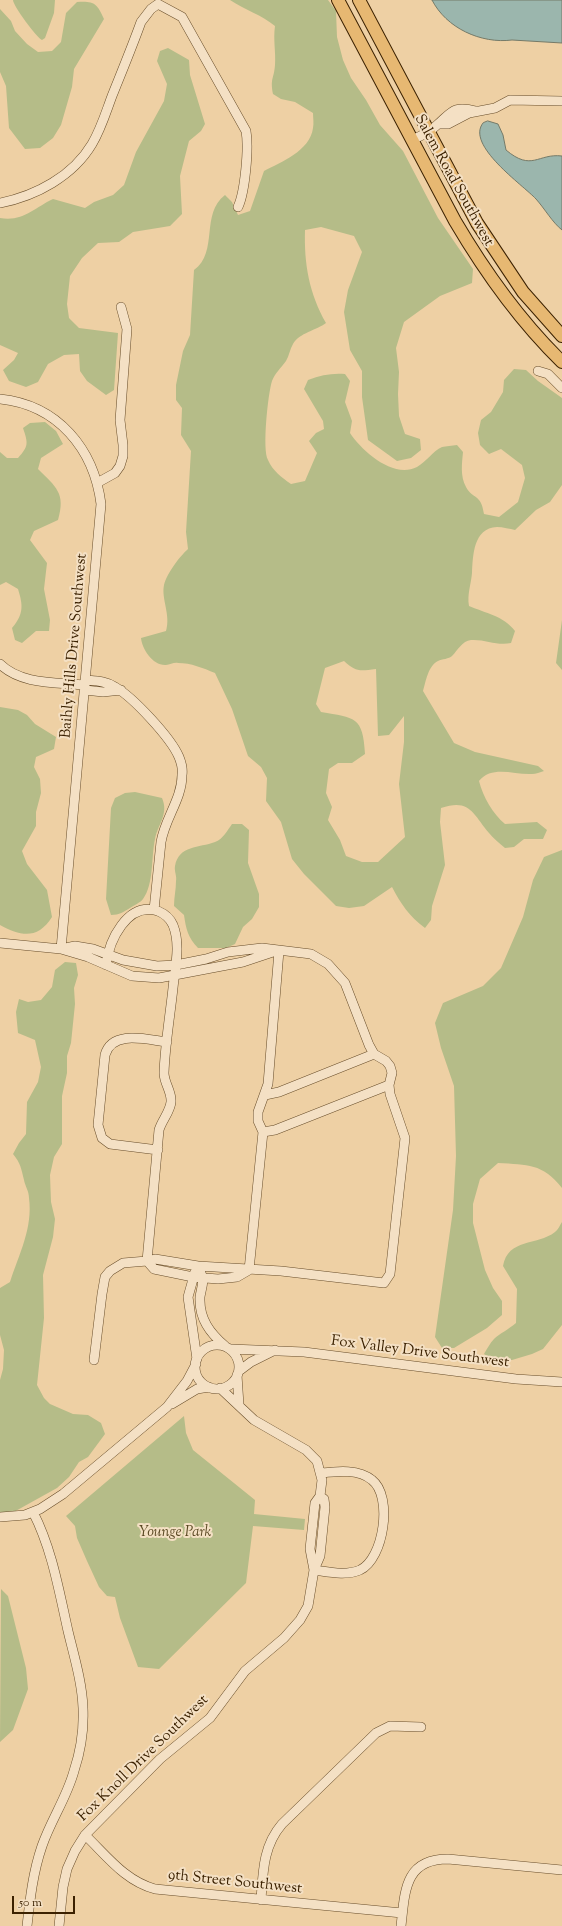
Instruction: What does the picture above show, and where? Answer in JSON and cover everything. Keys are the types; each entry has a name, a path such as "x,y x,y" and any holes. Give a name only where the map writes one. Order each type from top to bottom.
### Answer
{"main road":[{"name":"Salem Road Southwest","path":"338,0 455,221 486,272 522,319 562,362"},
{"name":"Salem Road Southwest","path":"359,0 427,132 490,245 523,292 562,336"}],"street":[{"path":"0,203 36,192 48,186 65,174 83,156 96,135 142,22 151,9 158,4 182,17 246,131 247,145 242,194 238,207"},
{"path":"412,140 427,132 455,110 468,108 477,111 494,108 510,100 562,101"},
{"path":"97,483 115,473 120,466 123,456 120,420 127,329 121,307"},
{"path":"538,371 548,374 562,388"},
{"name":"Baihly Hills Drive Southwest","path":"0,398 26,404 41,412 68,431 87,455 97,483 101,511 61,949"},
{"path":"0,664 11,674 26,679 85,685 107,683 121,690 142,710 172,744 181,762 181,787 178,799 163,831 154,910"},
{"path":"106,965 108,953 115,937 129,917 140,911 154,910 169,917 176,939 176,965 164,1073 171,1102 169,1110 159,1130 146,1261"},
{"path":"0,943 61,949 132,976 159,978 243,962 279,950"},
{"path":"61,949 75,946 108,953 123,960 142,964 176,965 206,959 228,952 249,949 262,948 311,954 328,964 338,973 350,994 374,1054 386,1061 390,1066 392,1073 389,1085 392,1101 403,1130 406,1144 390,1274 384,1283 281,1271 198,1266 155,1259 122,1263 110,1271 105,1277 94,1360"},
{"path":"249,1270 263,1132 258,1121 258,1112 268,1084 279,950"},
{"path":"158,1150 110,1144 102,1138 98,1125 105,1055 110,1044 114,1040 128,1038 167,1042"},
{"path":"265,1095 279,1092 374,1054"},
{"path":"263,1132 275,1130 389,1085"},
{"path":"146,1261 154,1269 203,1278 218,1279 237,1277 249,1270"},
{"path":"198,1266 193,1277 188,1297 198,1378 209,1387"},
{"path":"198,1266 203,1278 200,1298 205,1325 213,1336 228,1348 238,1359 240,1405"},
{"path":"167,1407 187,1381 196,1361 205,1348 218,1345 228,1348"},
{"name":"Fox Valley Drive Southwest","path":"228,1348 304,1352 528,1380 562,1382"},
{"path":"0,1517 18,1517 33,1512 63,1494 167,1407 196,1389 209,1387 220,1388 233,1382 238,1373 252,1362 275,1350"},
{"path":"220,1388 259,1423 313,1455 320,1466 322,1473 345,1471 372,1479 382,1492 384,1508 378,1547 366,1566 351,1572 314,1570"},
{"name":"Fox Knoll Drive Southwest","path":"59,1926 62,1893 67,1869 75,1850 85,1836 160,1759 210,1718 244,1671 296,1626 308,1606 314,1570 321,1549 325,1507 324,1498 320,1496 322,1473"},
{"path":"26,1926 37,1862 42,1846 74,1772 80,1748 83,1718 80,1681 51,1558 33,1512"},
{"path":"261,1900 266,1850 272,1835 282,1824 376,1733 390,1726 421,1727"},
{"name":"9th Street Southwest","path":"85,1836 123,1872 134,1881 146,1887 171,1892 402,1913"},
{"path":"401,1926 404,1894 408,1879 419,1868 432,1861 448,1859 562,1870"}],"green space":[{"path":"13,0 55,0 54,13 45,38 42,40 35,34 21,15"},
{"path":"230,0 328,0 336,11 337,37 343,60 351,78 366,100 380,125 403,151 438,218 473,269 472,283 440,296 404,322 396,348 399,372 399,416 405,434 420,439 421,450 411,458 397,461 368,440 362,397 362,371 350,350 344,312 348,290 362,252 354,236 321,227 305,230 305,255 309,278 315,301 326,323 304,334 296,340 286,361 276,373 272,381 267,409 266,454 275,471 291,484 305,481 317,453 309,441 316,433 324,429 323,421 304,389 308,380 326,375 345,374 350,381 345,402 352,421 350,433 362,448 370,455 388,466 408,470 420,465 442,447 457,445 463,452 462,474 466,487 481,503 484,514 499,517 518,502 525,478 522,465 501,449 489,454 480,445 478,433 481,420 491,412 503,392 504,380 514,369 526,370 538,381 562,398 562,485 550,502 536,510 515,530 497,527 483,532 474,551 469,606 500,618 511,626 515,631 511,643 501,644 476,640 465,642 451,657 438,661 432,666 423,691 454,743 475,752 538,766 544,771 532,774 504,772 490,773 479,781 489,805 505,824 537,822 547,830 543,839 524,839 514,847 505,848 491,835 470,810 458,805 451,805 441,808 440,822 445,865 432,906 431,920 425,928 414,919 392,887 364,906 349,908 336,906 304,874 292,859 281,822 266,801 267,778 261,767 248,756 232,709 215,673 188,664 176,663 161,665 153,660 146,652 141,638 166,631 167,613 163,590 164,585 174,565 188,549 186,532 191,451 181,435 182,408 176,400 176,385 183,351 190,335 194,270 206,253 213,212 225,195 232,202 238,215 250,211 264,171 286,160 301,149 311,136 313,126 313,113 295,102 281,99 273,94 272,81 275,70 275,26","holes":["344,661 348,665 358,670 376,669 378,736 389,735 404,716 404,742 399,784 405,837 378,862 362,862 346,856 340,840 328,820 332,807 326,793 329,769 338,763 352,763 365,754 362,732 355,721 342,716 321,712 316,704 325,668"]},
{"path":"77,2 94,4 99,9 104,19 74,69 72,87 61,125 53,138 40,148 25,149 9,128 6,86 0,72 0,9 11,21 15,31 27,44 38,52 52,51 61,42 66,13"},
{"path":"168,48 189,60 190,75 205,124 201,131 189,141 180,176 182,214 170,226 133,232 119,242 98,243 82,258 70,276 67,304 69,318 79,328 118,333 114,390 106,395 87,381 80,371 79,354 64,355 48,364 38,382 26,387 9,381 3,370 14,360 18,353 0,345 0,218 8,219 22,216 53,199 85,208 94,202 113,195 124,185 136,152 164,101 167,84 157,61 160,51"},
{"path":"45,422 56,431 63,444 41,458 38,469 58,491 61,503 58,520 34,531 30,540 47,563 44,589 50,620 49,631 36,631 22,643 15,640 12,628 19,618 21,609 21,600 18,589 6,582 0,585 0,452 7,458 18,458 26,447 27,441 23,428 30,423"},
{"path":"562,620 562,670 556,663"},
{"path":"0,707 18,710 27,715 35,724 56,737 54,749 36,757 34,767 40,779 41,793 36,812 36,826 22,851 27,864 47,890 52,917 41,929 29,934 15,932 0,925"},
{"path":"135,792 162,798 164,804 164,814 156,834 151,878 147,893 139,903 121,913 111,915 106,899 111,808 115,798 125,793"},
{"path":"232,824 242,824 249,830 248,863 259,894 259,907 252,919 243,927 235,944 226,948 198,948 188,933 184,915 174,906 176,879 175,866 177,859 185,851 190,848 218,841"},
{"path":"562,850 562,1188 548,1174 541,1170 518,1164 498,1163 480,1179 473,1204 473,1223 485,1270 493,1288 502,1301 502,1315 487,1328 454,1348 442,1348 435,1337 453,1210 456,1156 454,1086 441,1048 435,1023 443,1003 483,986 501,968 523,917 533,880 544,857"},
{"path":"65,962 76,963 78,975 74,988 75,1004 71,1043 67,1056 67,1073 62,1096 62,1144 54,1157 50,1175 51,1202 55,1219 53,1237 43,1275 44,1318 37,1385 44,1398 50,1404 73,1414 88,1415 101,1423 105,1434 88,1457 79,1462 69,1477 57,1488 12,1513 0,1514 0,1380 3,1369 4,1350 0,1335 0,1288 10,1282 21,1251 29,1220 29,1195 20,1166 13,1154 26,1134 27,1102 38,1082 41,1067 35,1040 18,1033 16,1012 19,999 28,1002 41,1000 52,987 55,970"},
{"path":"562,1222 562,1325 543,1349 512,1360 492,1359 484,1354 490,1344 496,1337 516,1323 517,1289 503,1266 506,1257 517,1247 555,1232"},
{"name":"Younge Park","path":"184,1416 186,1433 193,1450 255,1500 254,1514 305,1519 304,1530 253,1526 246,1583 159,1669 138,1667 120,1618 115,1597 107,1596 99,1587 77,1538 75,1526 66,1516"},
{"path":"1,1589 8,1596 26,1668 28,1689 13,1730 0,1742"}],"water":[{"path":"432,0 562,0 562,43 512,40 500,41 477,36 455,26 446,19"},
{"path":"488,121 498,124 503,135 506,150 522,160 529,161 547,157 562,156 562,230 536,199 509,175 488,153 482,142 480,132 483,123"}]}
